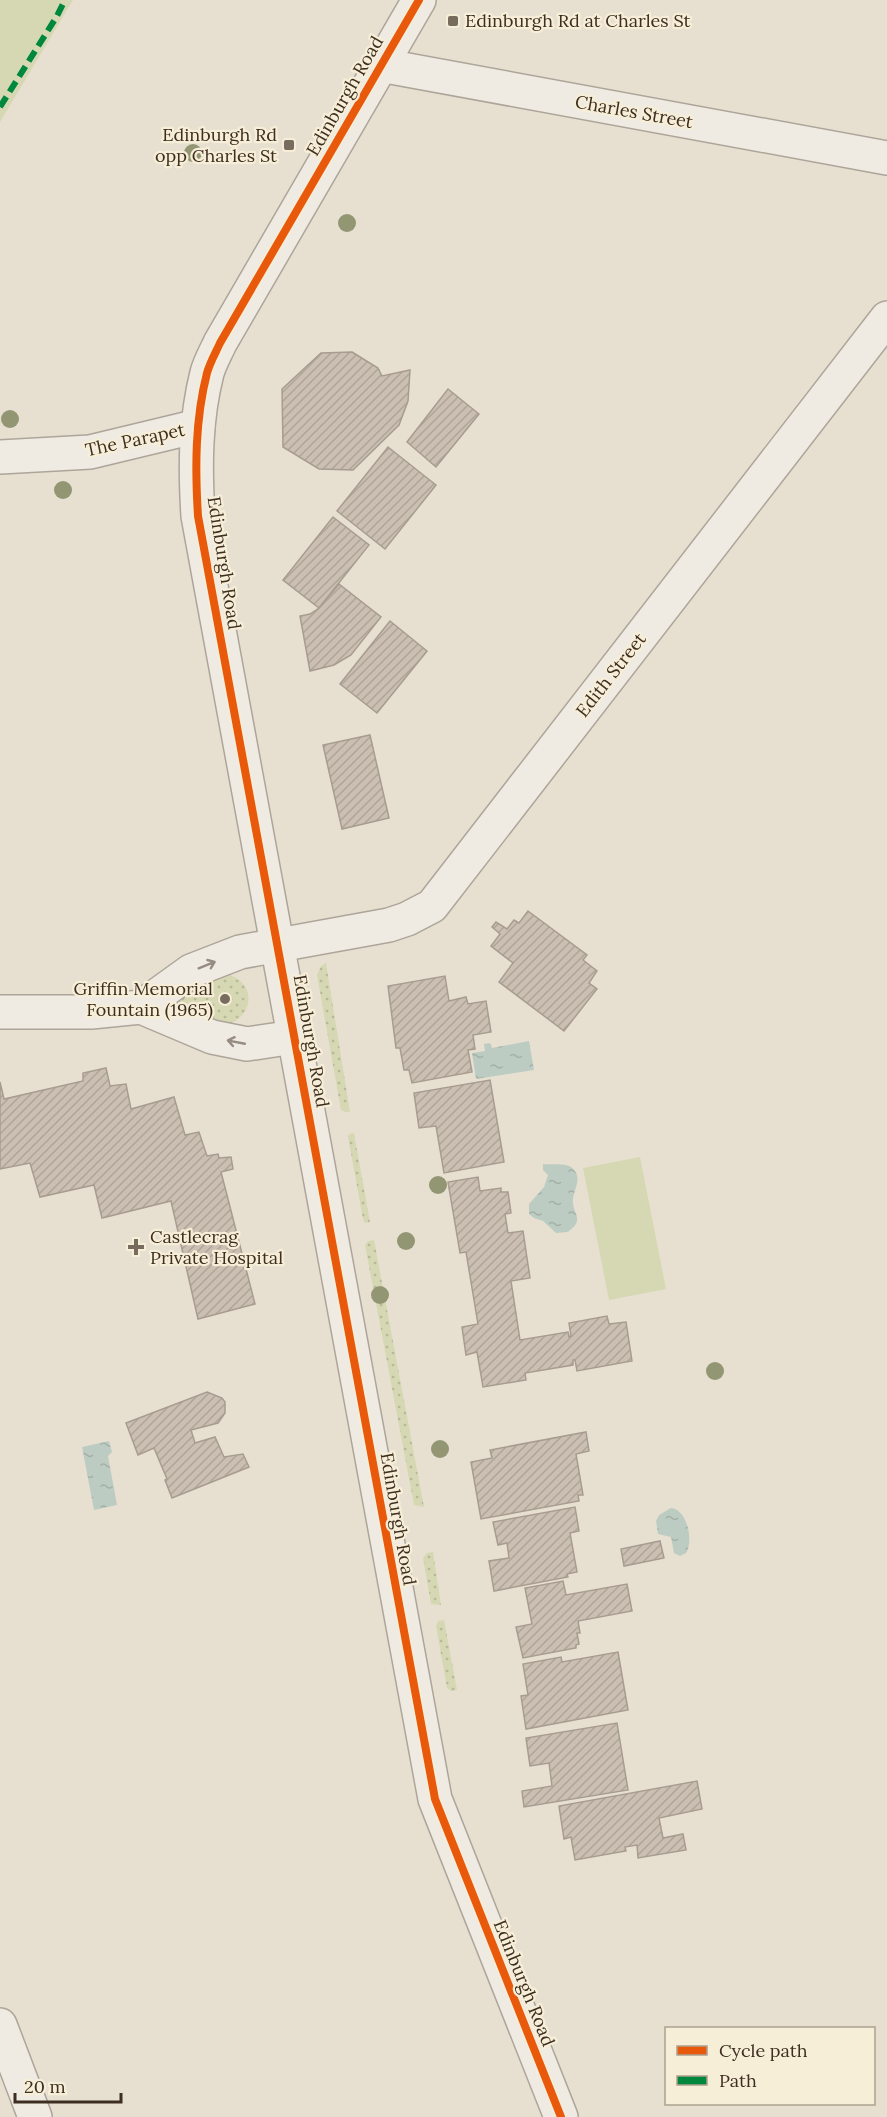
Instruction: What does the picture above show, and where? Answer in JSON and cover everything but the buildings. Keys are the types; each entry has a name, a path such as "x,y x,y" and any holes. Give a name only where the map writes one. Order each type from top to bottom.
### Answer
{"street":[{"name":"Edinburgh Road","path":"419,0 220,343 208,370 198,426 195,469 198,516 279,944 294,1037 435,1799 561,2117"},
{"name":"Charles Street","path":"380,65 887,158"},
{"name":"Edith Street","path":"141,1007 191,971 240,952 389,925 432,906 887,318"},
{"name":"The Parapet","path":"0,457 90,452 198,426"},
{"path":"0,1012 92,1012 141,1007 212,1037 247,1044 294,1037"},
{"path":"0,2025 35,2117"}],"green space":[{"path":"0,0 73,0 0,122"},
{"path":"326,963 350,1112 341,1110 317,975 321,966"},
{"path":"221,974 233,977 247,989 249,998 247,1007 234,1022 222,1026 174,1005 171,999"},
{"path":"354,1133 370,1222 365,1223 348,1137 349,1134"},
{"path":"640,1157 666,1289 609,1300 583,1168"},
{"path":"374,1240 424,1507 414,1505 365,1245 368,1241"},
{"path":"433,1552 441,1605 431,1604 423,1558 427,1553"},
{"path":"444,1620 457,1690 451,1691 447,1688 436,1626 438,1621"}],"water":[{"path":"529,1041 534,1070 476,1079 472,1053 485,1051 484,1044 490,1043 492,1048"},
{"path":"543,1164 568,1166 577,1175 573,1203 577,1221 568,1232 556,1233 543,1221 529,1214 529,1204 544,1187 548,1175 543,1170"},
{"path":"109,1441 112,1452 108,1456 117,1505 94,1510 82,1447"},
{"path":"671,1508 681,1514 688,1526 688,1548 686,1553 680,1556 674,1553 671,1537 658,1534 656,1521 659,1515"}],"marked path":[{"path":"0,107 65,0"}],"cycle path":[{"path":"419,0 211,361 203,391 198,426 196,462 198,516 435,1799 561,2117"}],"place":[{"name":"Edinburgh Rd at Charles St","path":"453,21"},
{"name":"Edinburgh Rd opp Charles St","path":"289,145"},
{"name":"Griffin Memorial Fountain (1965)","path":"225,999"},
{"name":"Castlecrag Private Hospital","path":"136,1247"}]}
